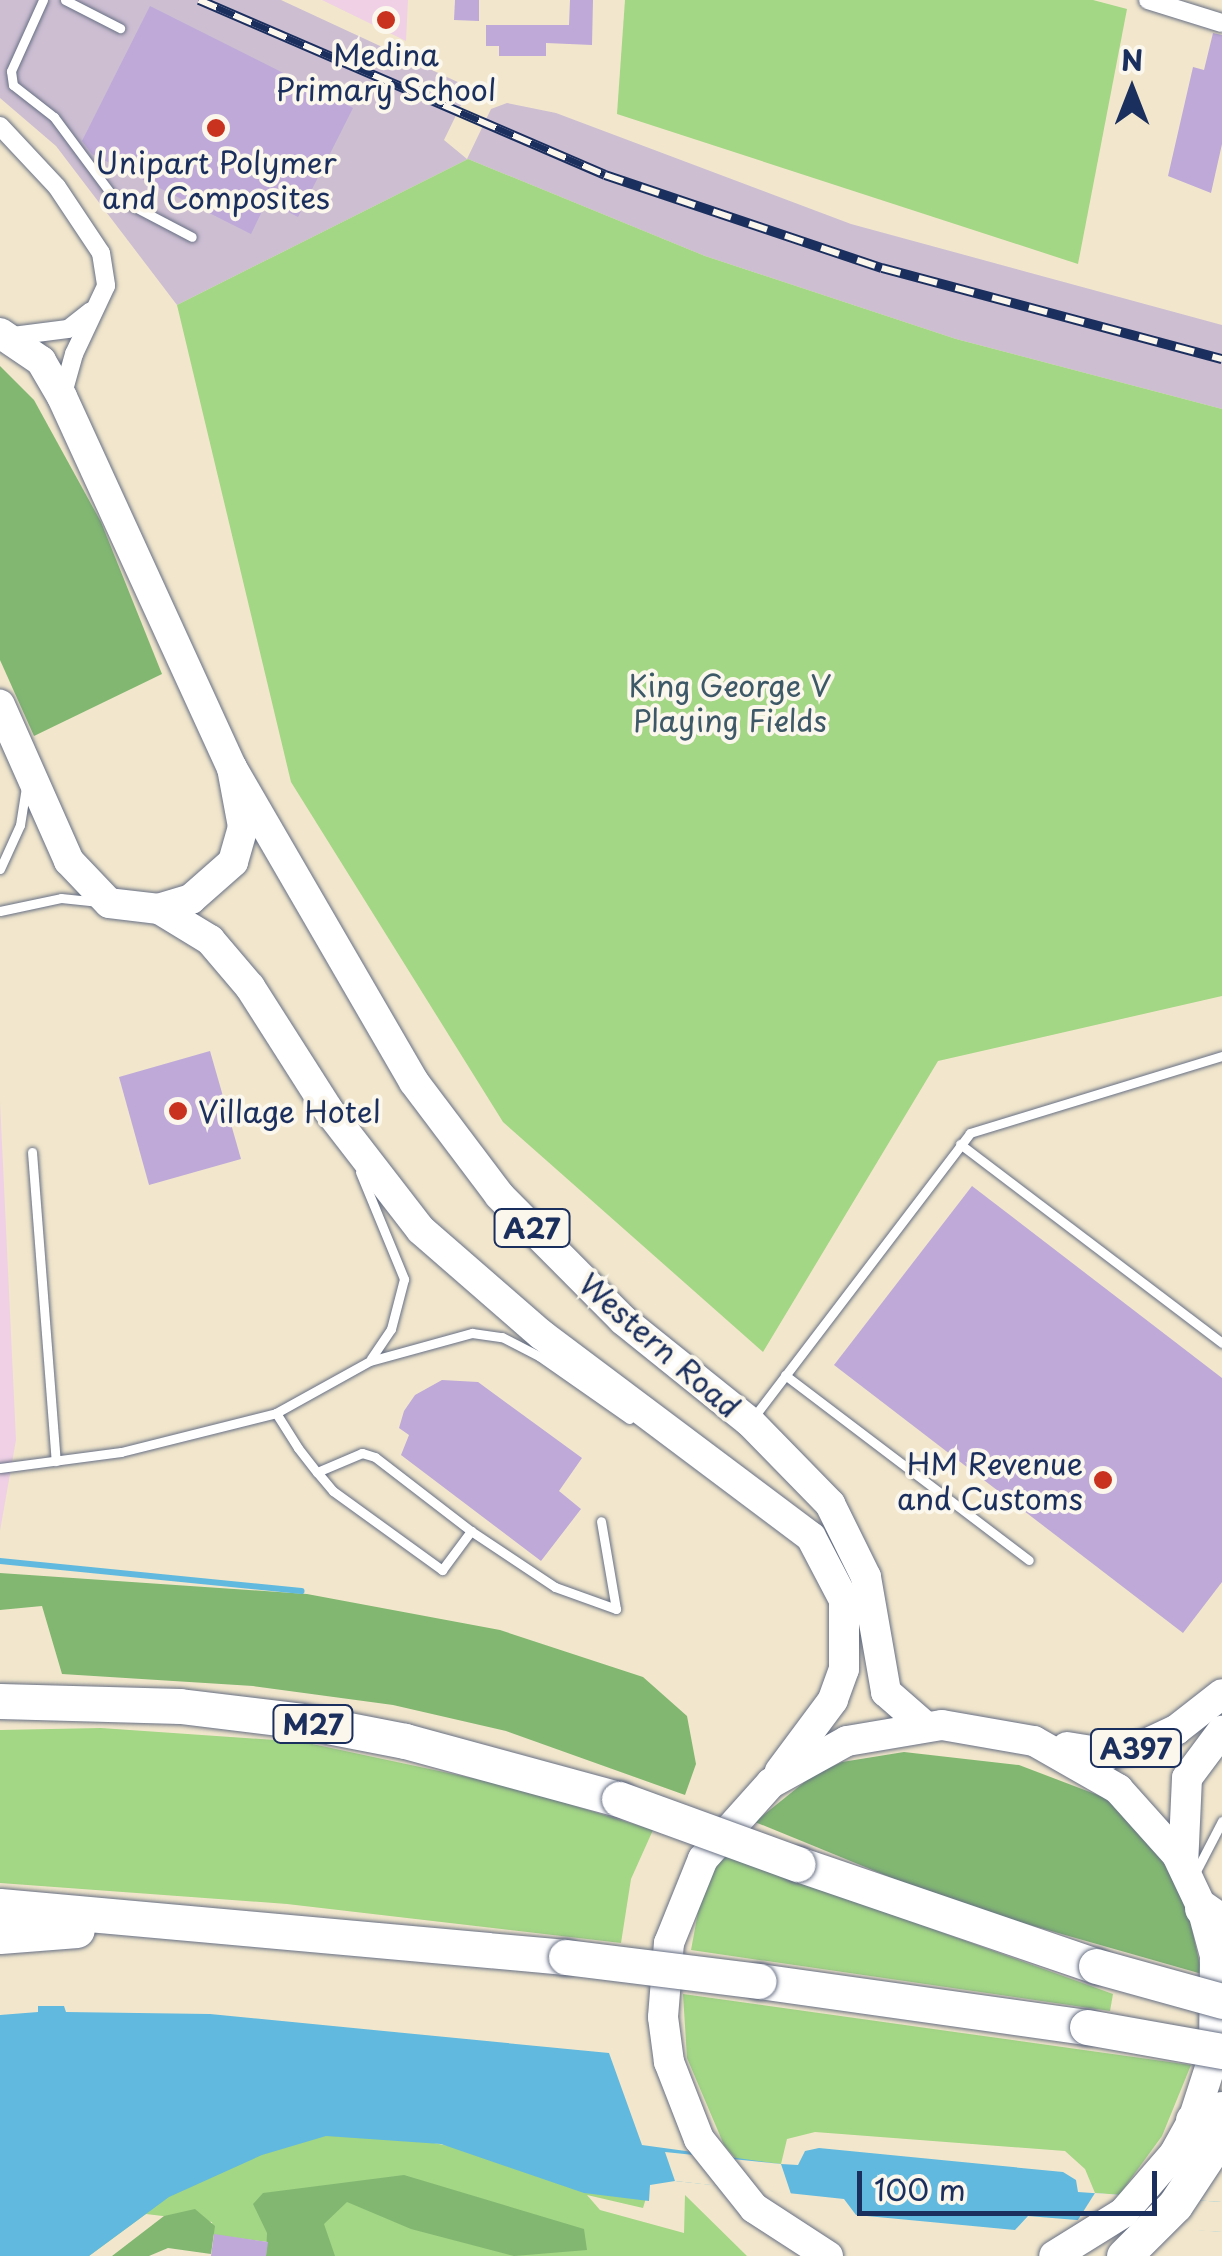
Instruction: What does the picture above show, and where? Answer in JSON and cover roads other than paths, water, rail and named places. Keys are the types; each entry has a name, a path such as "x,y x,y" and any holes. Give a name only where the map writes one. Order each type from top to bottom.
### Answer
{"highway":[{"name":"M27","path":"0,1701 180,1706 405,1741 619,1799 1096,1966 1222,2001"},
{"path":"0,1906 278,1928 566,1957 1087,2027 1222,2051"},
{"path":"0,1936 278,1928"},
{"path":"1114,2246 1189,2186 1212,2121"}],"main road":[{"path":"0,705 69,861 109,903 160,909 191,899 233,862 243,827 232,768 62,398 42,361 6,335"},
{"name":"Western Road","path":"232,768 414,1082 500,1195 622,1320 750,1422 807,1474 853,1539 862,1636 833,1700 771,1783 703,1860 669,1943 663,2017 669,2062 699,2139 754,2208 828,2256"},
{"name":"Western Road","path":"160,909 210,940 250,987 348,1136 421,1230 542,1335 811,1537 901,1710 924,1726"},
{"name":"A397","path":"1034,1742 1110,1754 1137,1748 1176,1730 1222,1694"},
{"path":"771,1783 848,1742 924,1726 981,1728 1034,1742 1118,1789 1200,1894 1215,1956 1219,2020 1212,2121 1150,2186 1114,2246 1054,2256"},
{"name":"A397","path":"1200,1894 1187,1778 1222,1731"}],"street":[{"path":"1148,0 1222,23"},
{"path":"0,126 57,187 100,253 106,286 92,311 62,398"},
{"path":"6,335 68,329 92,311"}],"lane":[{"path":"44,0 11,70 12,85 54,117 82,163 112,195 192,237"},
{"path":"65,0 120,28"},
{"path":"0,868 20,825 29,768"},
{"path":"0,911 61,898 109,903"},
{"path":"750,1422 960,1144 988,1127 1222,1056"},
{"path":"348,1136 404,1278 391,1329 370,1361"},
{"path":"960,1144 1222,1344"},
{"path":"32,1152 49,1411 56,1461"},
{"path":"0,1468 122,1452 276,1413 314,1398 370,1361 442,1336 502,1337 664,1443 720,1466"},
{"path":"786,1374 1029,1560"},
{"path":"276,1413 333,1491 442,1570 471,1531"},
{"path":"317,1472 346,1457 375,1457 471,1531 555,1587 616,1609 602,1521"},
{"path":"1200,1894 1222,1822"}],"water":[{"path":"38,2006 64,2006 66,2012 210,2014 609,2053 642,2145 781,2164 798,2165 805,2151 819,2148 1063,2172 1076,2180 1078,2192 1222,2202 1222,2232 1028,2216 1015,2230 856,2215 844,2199 675,2181 650,2185 649,2201 584,2193 441,2144 326,2136 262,2155 169,2197 89,2256 0,2256 0,2015 38,2012"}],"waterway":[{"path":"0,1561 302,1591"}],"railway":[{"path":"199,0 605,175 882,268 1222,359"}],"place":[{"name":"Medina Primary School","path":"386,20"},
{"name":"Unipart Polymer and Composites","path":"216,128"},
{"name":"Village Hotel","path":"178,1111"},
{"name":"HM Revenue and Customs","path":"1103,1480"}],"park label":[{"name":"King George V Playing Fields","path":"730,702"}]}
